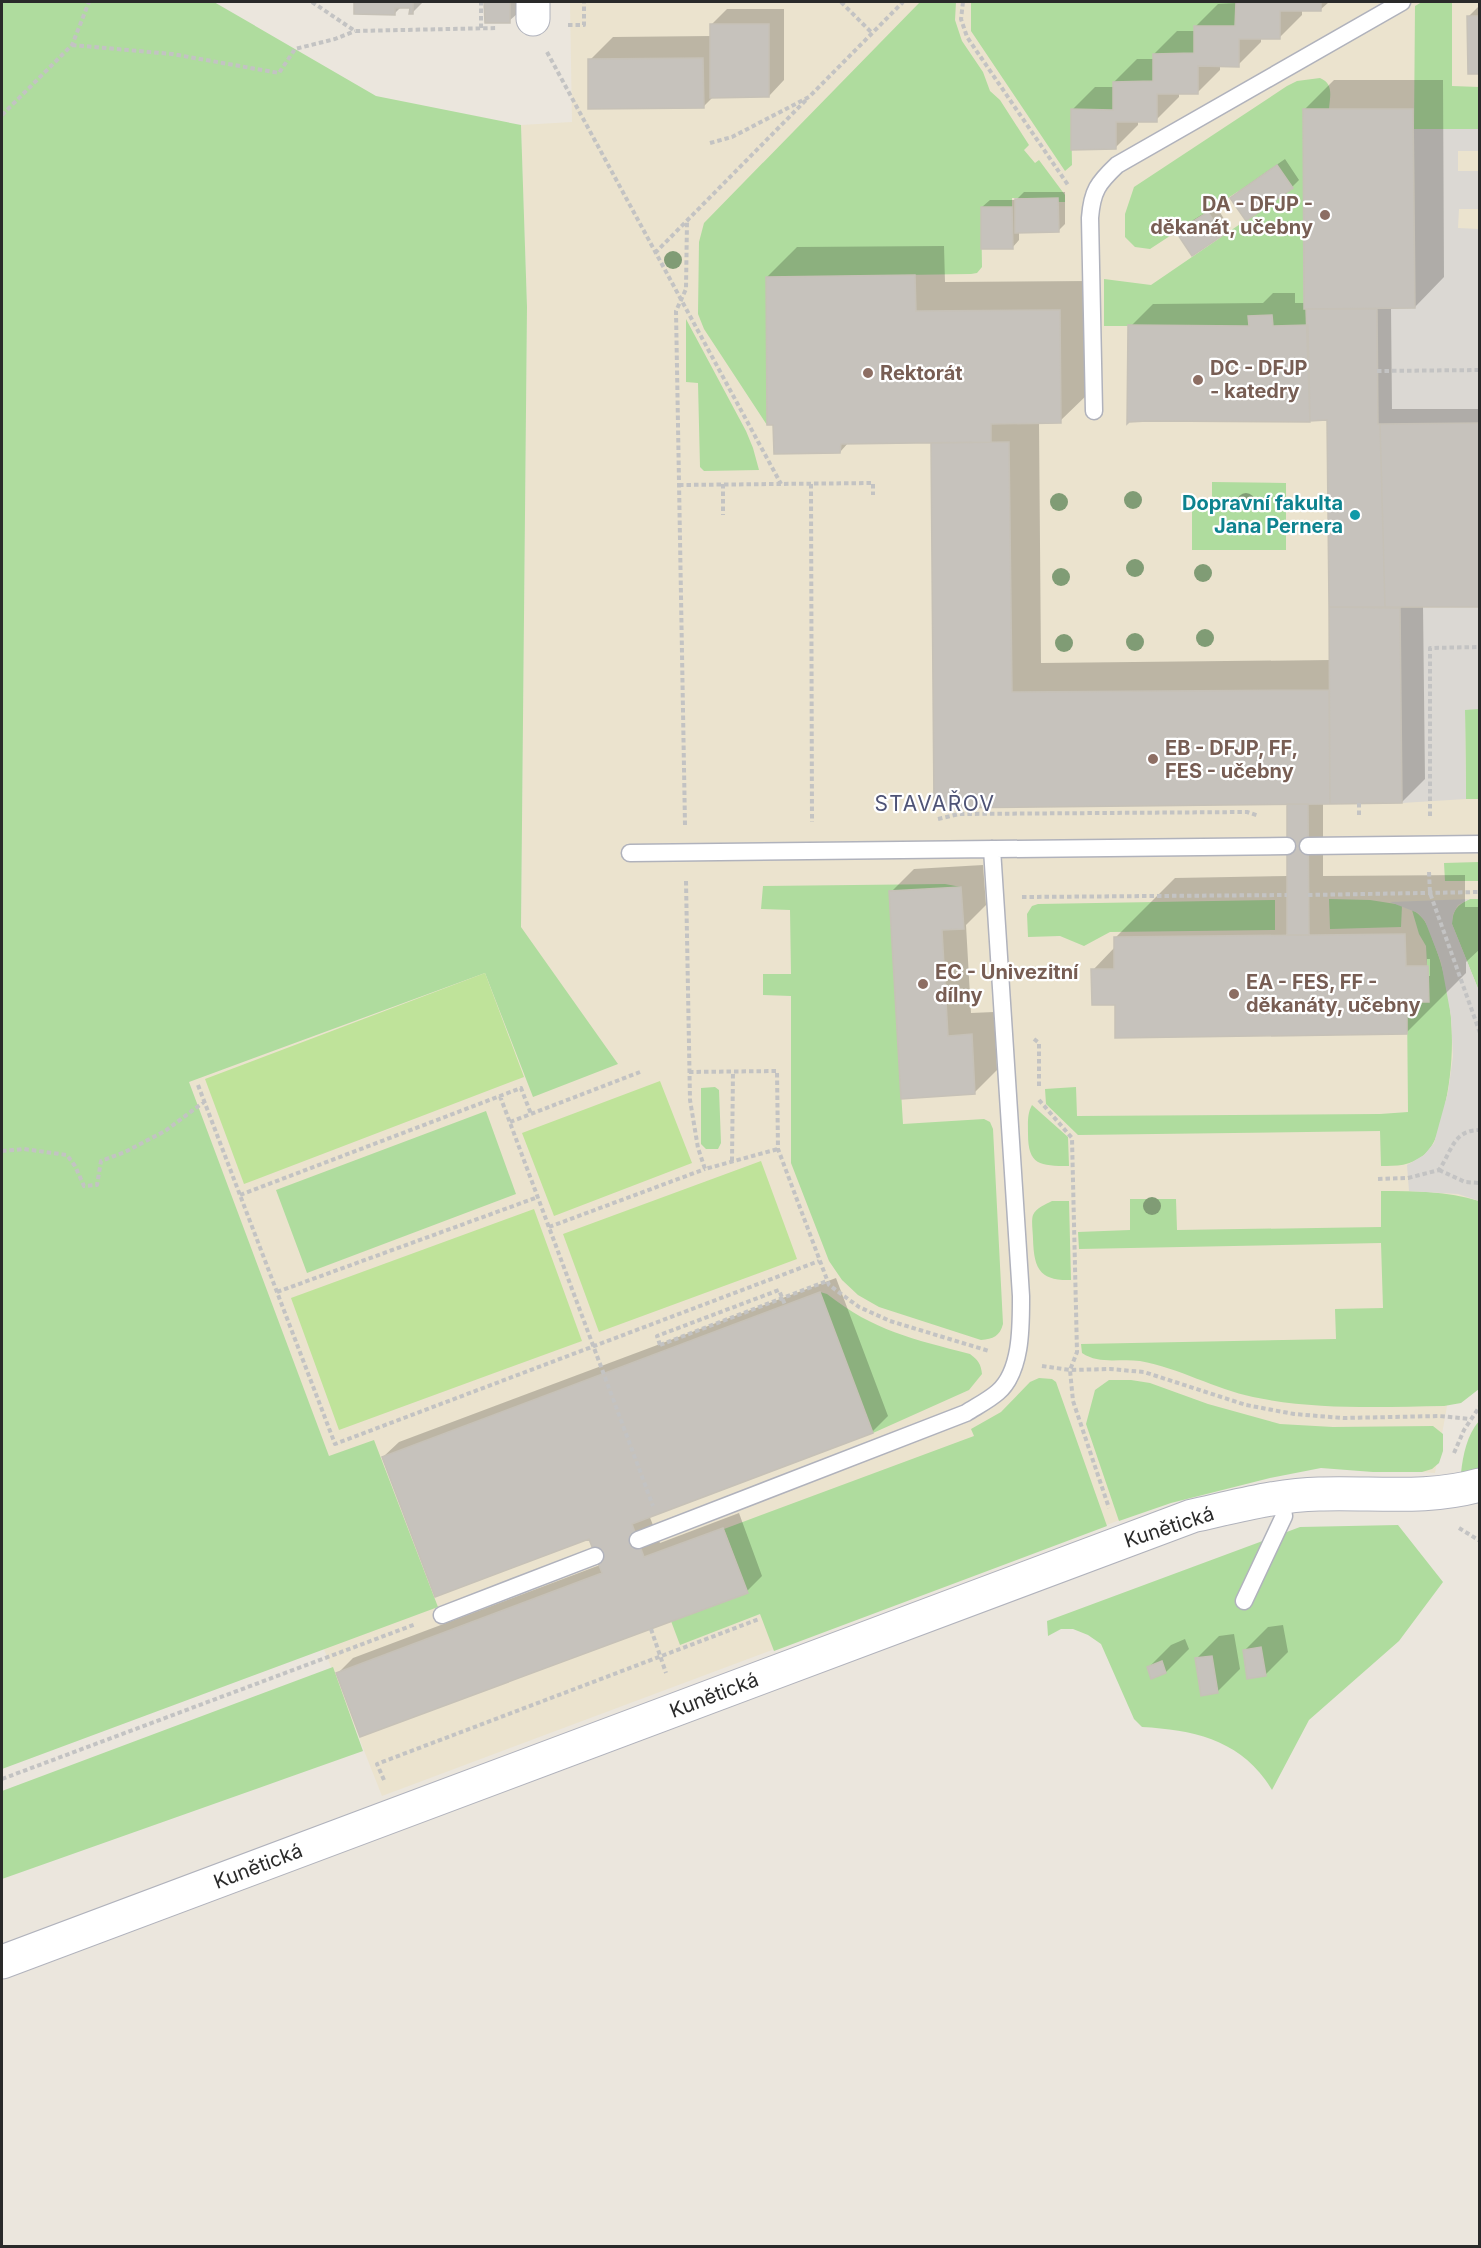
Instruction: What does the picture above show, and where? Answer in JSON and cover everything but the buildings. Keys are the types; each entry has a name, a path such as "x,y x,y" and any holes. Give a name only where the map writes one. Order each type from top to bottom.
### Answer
{"street":[{"name":"Kunětická","path":"1439,1494 1479,1485"},
{"name":"Kunětická","path":"2,1962 1192,1516 1281,1498 1317,1494 1439,1494 1479,1502"}],"lane":[{"path":"1094,411 1090,218 1091,198 1101,180 1117,165 1402,2"},
{"path":"1308,846 1479,844"},
{"path":"630,852 1287,846"},
{"path":"638,1540 966,1413 1000,1391 1016,1359 1020,1341 1021,1296 992,849"},
{"path":"1244,1601 1284,1516 1281,1498"},
{"path":"442,1615 595,1556"}],"path":[{"path":"2,115 72,45 89,2"},
{"path":"312,2 355,31"},
{"path":"480,28 481,2"},
{"path":"584,2 584,25 544,23 655,253 781,484"},
{"path":"841,2 872,33"},
{"path":"655,253 903,2"},
{"path":"963,2 961,19 967,37 1090,218"},
{"path":"72,45 172,54 279,73 294,49 335,39 355,31 502,27"},
{"path":"710,142 732,137 809,97"},
{"path":"687,221 686,289 676,311 689,1072 690,1100 698,1148 705,1169"},
{"path":"1377,371 1479,370"},
{"path":"679,485 873,483 873,495"},
{"path":"723,484 723,514"},
{"path":"811,484 812,822"},
{"path":"1479,647 1430,648 1429,845 1430,893 1479,1033"},
{"path":"1359,803 1359,819"},
{"path":"931,821 959,814 1235,812 1247,812 1266,819"},
{"path":"801,822 823,822"},
{"path":"1308,895 1479,892"},
{"path":"1022,897 1023,909"},
{"path":"1030,1035 1039,1044 1040,1102 1072,1138 1077,1352 1070,1370 1073,1401 1104,1494"},
{"path":"732,1161 733,1071"},
{"path":"689,1072 777,1071 778,1149 827,1281 829,1285 859,1307 890,1321 1036,1365 1070,1370 1110,1369 1144,1372 1245,1405 1294,1414 1343,1418 1439,1416 1470,1419"},
{"path":"510,1122 640,1072"},
{"path":"198,1086 335,1444 819,1261"},
{"path":"240,1195 521,1088 531,1114"},
{"path":"500,1096 662,1530"},
{"path":"2,1151 24,1149 67,1155 84,1186 97,1185 101,1161 125,1152 165,1131 204,1102"},
{"path":"1439,1170 1449,1156 1455,1140 1468,1130 1479,1131"},
{"path":"549,1227 705,1169 778,1149"},
{"path":"1378,1179 1408,1178 1439,1170 1465,1182 1479,1183"},
{"path":"277,1292 538,1197"},
{"path":"785,1305 778,1290 657,1336 660,1345 827,1281"},
{"path":"1439,1494 1464,1430 1479,1406"},
{"path":"2,1779 442,1615"},
{"path":"397,1814 378,1764 759,1619"},
{"path":"651,1629 679,1708"}],"shaded area":[{"path":"570,2 1479,2 1480,1363 1449,1395 1435,1473 1325,1465 1184,1496 382,1796 175,1272 162,1041 521,927 527,307 521,125 572,122"},
{"path":"1414,129 1479,129 1479,151 1458,151 1458,171 1479,171 1479,209 1459,209 1458,228 1479,229 1479,423 1378,424 1377,309 1415,308"},
{"path":"1479,607 1479,709 1465,710 1466,799 1402,803 1400,608"},
{"path":"1470,899 1458,905 1453,914 1452,924 1479,991 1479,1201 1458,1194 1409,1191 1407,1165 1424,1155 1434,1143 1448,1092 1453,1056 1451,1016 1441,962 1425,921 1418,913 1390,902"}],"green space":[{"path":"2,2 214,2 376,96 521,125 527,307 521,927 618,1064 533,1097 485,973 189,1082 329,1456 374,1440 438,1607 2,1769"},
{"path":"920,2 956,2 955,20 962,41 983,72 990,91 1000,100 1029,145 1024,150 1035,163 1039,160 1065,195 1065,202 1058,202 1058,198 1012,198 1012,207 981,207 982,267 977,273 766,277 767,425 704,329 698,314 699,242 704,223"},
{"path":"971,2 1236,2 1235,26 1194,26 1194,53 1153,54 1153,81 1113,82 1113,110 1071,110 1072,165 1065,171 971,31"},
{"path":"1422,2 1452,2 1452,86 1479,87 1479,129 1414,129 1415,6"},
{"path":"1320,78 1329,87 1329,109 1303,110 1304,309 1306,309 1307,325 1273,326 1272,315 1248,316 1249,326 1104,326 1104,279 1151,285 1293,188 1277,166 1150,249 1135,247 1125,237 1125,214 1134,187 1287,86 1297,81"},
{"path":"686,319 746,431 759,470 704,471 700,467 698,383 686,382"},
{"path":"1212,482 1286,483 1286,550 1192,550 1192,503 1212,503"},
{"path":"1465,709 1479,709 1479,799 1466,799"},
{"path":"1479,862 1479,881 1445,881 1444,863"},
{"path":"945,884 961,887 889,891 903,1124 984,1119 990,1122 993,1129 1003,1324 995,1336 981,1340 879,1307 858,1295 842,1280 829,1261 791,1163 791,996 763,995 763,974 791,974 790,910 761,909 763,886"},
{"path":"1329,899 1370,900 1402,905 1401,927 1330,929"},
{"path":"1470,899 1479,899 1479,991 1452,924 1456,908"},
{"path":"1275,900 1275,930 1110,932 1084,946 1060,936 1028,937 1027,914 1032,906 1038,904"},
{"path":"1412,910 1421,916 1426,924 1441,964 1452,1028 1450,1071 1443,1114 1434,1141 1428,1151 1414,1161 1381,1166 1380,1131 1078,1135 1046,1104 1045,1089 1076,1087 1077,1116 1408,1112 1407,1002 1429,1001 1426,946 1419,934"},
{"path":"485,973 524,1077 244,1184 205,1079"},
{"path":"660,1081 692,1163 554,1216 522,1133"},
{"path":"715,1087 719,1090 721,1143 718,1149 706,1149 701,1144 701,1088"},
{"path":"1032,1105 1068,1137 1069,1166 1043,1164 1033,1158 1028,1134"},
{"path":"486,1111 516,1194 307,1273 276,1190"},
{"path":"761,1161 797,1259 599,1332 563,1234"},
{"path":"1381,1191 1443,1193 1479,1201 1479,1389 1461,1403 1444,1406 1372,1407 1324,1406 1277,1401 1225,1389 1154,1364 1133,1360 1096,1359 1082,1353 1081,1344 1336,1339 1335,1309 1383,1308 1381,1243 1079,1249 1078,1232 1130,1230 1130,1199 1176,1199 1177,1230 1381,1227"},
{"path":"1052,1201 1069,1201 1071,1280 1060,1280 1045,1275 1040,1271 1035,1258 1033,1215 1039,1208"},
{"path":"534,1209 582,1341 339,1430 291,1298"},
{"path":"820,1292 878,1325 912,1338 970,1354 979,1362 982,1374 969,1390 873,1433"},
{"path":"1039,1378 1052,1379 1056,1382 1107,1526 774,1651 760,1614 680,1645 671,1621 748,1593 724,1529 974,1436 971,1429 1001,1412 1030,1382"},
{"path":"1109,1380 1150,1383 1208,1404 1280,1424 1333,1427 1433,1426 1443,1434 1443,1451 1439,1463 1432,1469 1422,1472 1373,1472 1321,1468 1270,1478 1171,1503 1119,1521 1086,1424 1095,1390"},
{"path":"1479,1421 1479,1471 1461,1473 1466,1446 1471,1432"},
{"path":"1398,1525 1443,1582 1399,1641 1309,1720 1272,1790 1247,1760 1216,1741 1181,1731 1142,1727 1134,1719 1101,1644 1088,1635 1073,1629 1061,1629 1048,1636 1047,1621 1300,1527"},
{"path":"333,1667 363,1751 2,1879 2,1791"}],"place":[{"name":"DA - DFJP - děkanát, učebny","path":"1325,215"},
{"name":"Rektorát","path":"868,373"},
{"name":"DC - DFJP - katedry","path":"1198,380"},
{"name":"Dopravní fakulta Jana Pernera","path":"1355,515"},
{"name":"EB - DFJP, FF, FES - učebny","path":"1153,759"},
{"name":"EC - Univezitní dílny","path":"923,984"},
{"name":"EA - FES, FF - děkanáty, učebny","path":"1234,994"}],"district":[{"name":"STAVAŘOV","path":"935,804"}]}
